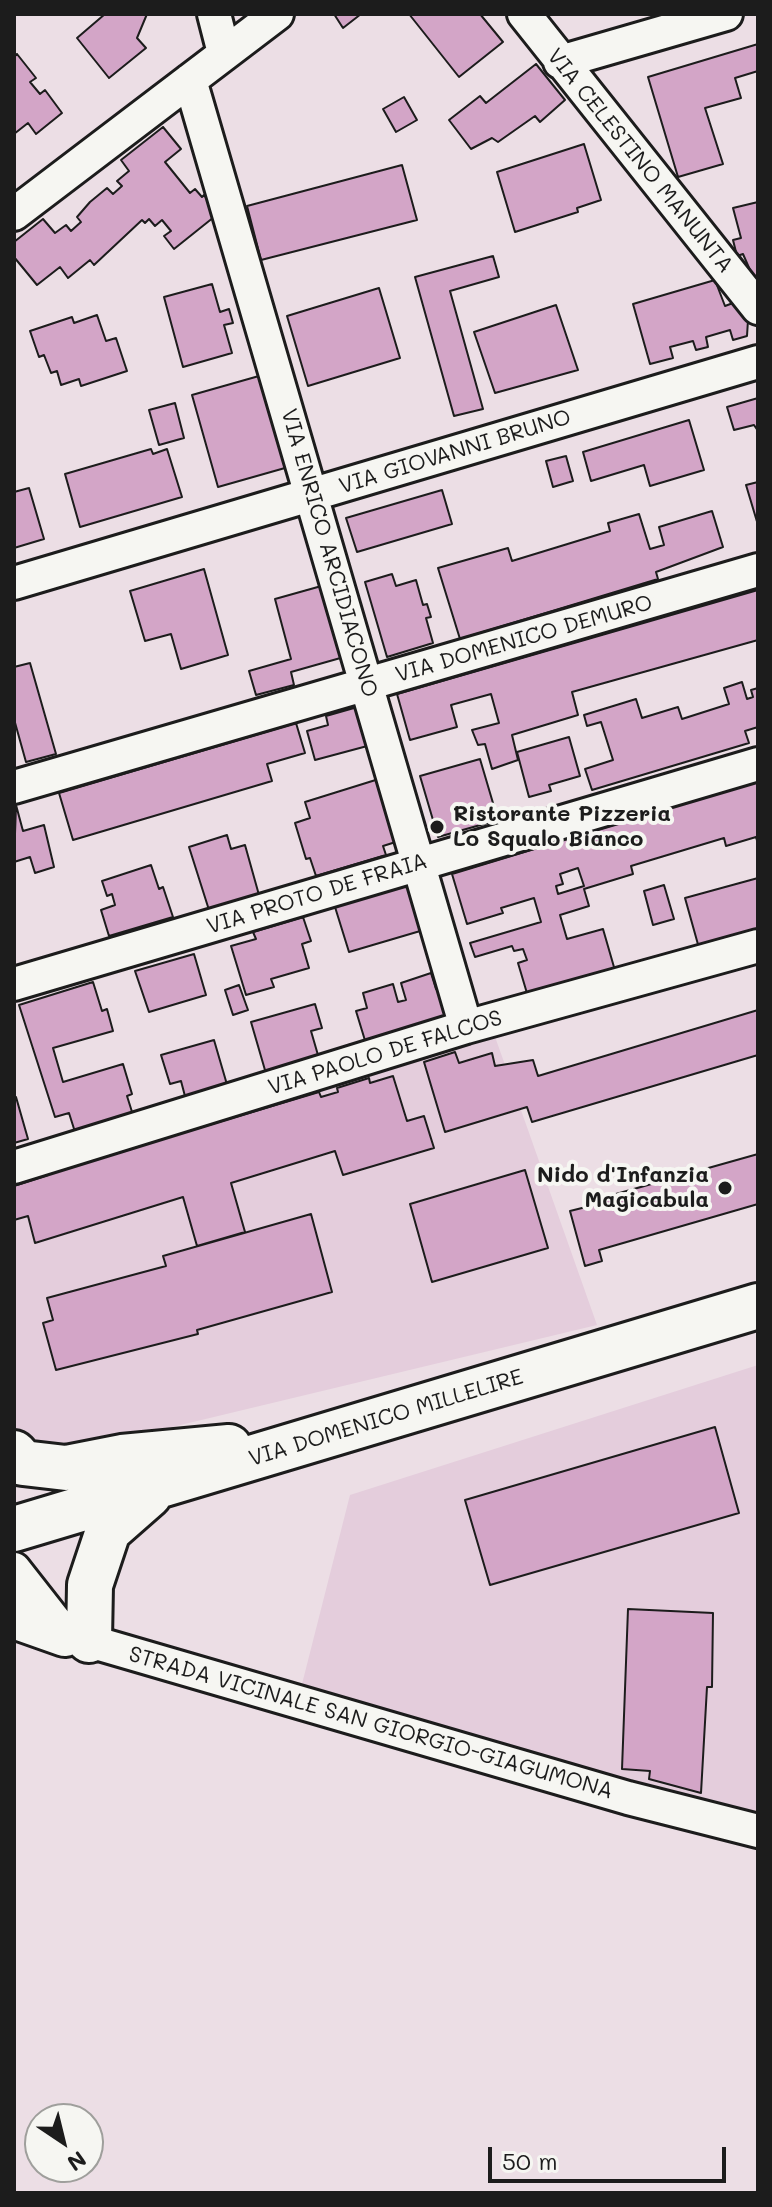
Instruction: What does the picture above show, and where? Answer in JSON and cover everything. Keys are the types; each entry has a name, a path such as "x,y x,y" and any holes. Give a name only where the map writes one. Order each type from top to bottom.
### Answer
{"main road":[{"name":"VIA DOMENICO MILLELIRE","path":"14,1529 157,1489 758,1306"},
{"path":"14,1453 23,1463 66,1468 122,1457 311,1440"},
{"path":"14,1616 77,1637 108,1531 157,1489"}],"street":[{"path":"214,14 224,53"},
{"path":"14,214 277,14"},
{"name":"VIA CELESTINO MANUNTA","path":"524,14 758,308"},
{"path":"560,62 726,14"},
{"name":"VIA ENRICO ARCIDIACONO","path":"190,80 466,1027"},
{"name":"VIA GIOVANNI BRUNO","path":"14,583 758,362"},
{"name":"VIA DOMENICO DEMURO","path":"14,787 758,570"},
{"name":"VIA PROTO DE FRAIA","path":"14,984 758,764"},
{"name":"VIA PAOLO DE FALCOS","path":"14,1167 466,1027 758,946"},
{"path":"14,1569 77,1637"},
{"name":"STRADA VICINALE SAN GIORGIO-GIAGUMONA","path":"77,1637 628,1798 758,1831"}],"shaded area":[{"path":"493,1031 597,1325 14,1465 14,1183"},
{"path":"758,1365 758,1831 301,1688 350,1495"}],"building":[{"path":"105,14 147,14 137,38 146,48 109,78 77,38"},
{"path":"334,14 361,14 343,28"},
{"path":"409,14 480,14 503,42 459,77"},
{"path":"758,44 758,71 735,78 741,98 705,108 723,164 678,177 648,77"},
{"path":"17,54 36,78 30,82 40,94 45,90 62,113 36,134 28,123 14,134 14,57"},
{"path":"536,64 565,100 540,122 535,116 498,142 492,138 471,149 449,120 480,96 486,103"},
{"path":"404,97 417,120 396,132 383,109"},
{"path":"163,127 181,149 165,162 190,193 195,189 202,197 204,195 219,213 174,249 164,236 171,231 162,220 155,226 149,219 145,223 142,220 94,265 90,260 68,278 60,267 37,285 14,257 14,242 43,219 55,233 66,225 71,231 81,222 77,217 90,202 107,188 113,194 122,186 117,181 129,171 121,160"},
{"path":"584,144 601,200 577,208 578,212 515,232 497,172"},
{"path":"402,165 417,220 261,260 247,206"},
{"path":"758,202 758,276 753,277 743,254 737,256 733,240 741,238 733,208"},
{"path":"493,256 499,277 450,291 483,409 454,416 415,277"},
{"path":"715,280 725,306 733,303 748,320 747,336 733,340 730,330 706,337 708,347 696,350 693,341 670,347 673,358 650,364 633,304"},
{"path":"212,284 220,312 229,309 233,323 224,325 232,353 183,367 164,297"},
{"path":"379,288 400,358 308,386 287,316"},
{"path":"556,305 578,370 495,393 474,332"},
{"path":"97,315 106,341 116,338 127,371 81,386 79,379 61,385 57,371 51,373 44,355 39,357 30,331 72,317 74,323"},
{"path":"266,374 292,466 218,487 192,395"},
{"path":"758,398 758,431 754,425 734,430 727,407"},
{"path":"175,403 184,438 159,445 149,410"},
{"path":"689,420 704,470 650,486 644,465 591,481 583,452"},
{"path":"151,449 153,454 167,449 182,497 80,527 65,474"},
{"path":"566,456 573,481 553,487 546,461"},
{"path":"758,482 758,525 746,485"},
{"path":"29,488 44,539 14,548 14,492"},
{"path":"442,490 452,524 357,552 346,518"},
{"path":"712,511 723,547 656,572 658,579 460,639 438,568 508,548 512,561 610,531 608,523 639,514 650,549 664,545 659,527"},
{"path":"204,569 228,655 181,669 171,634 145,641 130,591"},
{"path":"392,574 396,586 416,580 423,605 427,604 431,617 426,618 433,643 387,657 365,582"},
{"path":"325,585 344,657 291,672 294,685 256,695 249,671 291,659 275,599"},
{"path":"758,590 758,640 572,692 578,715 512,735 518,760 492,769 485,744 478,745 472,730 499,723 491,694 451,705 457,727 410,740 397,694"},
{"path":"30,663 56,754 26,762 14,719 14,667"},
{"path":"742,682 747,699 753,697 751,690 758,688 758,727 745,731 749,743 592,790 585,769 613,760 601,722 587,726 584,715 636,699 642,718 678,707 682,719 729,704 724,688"},
{"path":"361,706 371,745 315,760 307,731 328,725 326,716"},
{"path":"296,723 305,753 267,764 272,781 73,840 59,793"},
{"path":"569,737 580,776 549,785 551,791 529,797 517,752"},
{"path":"480,759 498,820 438,837 420,776"},
{"path":"382,778 402,840 383,846 386,855 316,876 310,858 306,859 295,823 310,818 305,802"},
{"path":"758,781 758,844 756,837 726,846 724,838 631,866 633,874 584,889 589,906 560,915 567,939 603,929 616,974 529,1000 518,963 527,960 523,949 514,951 512,946 475,957 470,943 541,922 534,898 501,908 503,913 467,924 452,874","holes":["578,868 584,886 558,894 556,886 563,884 560,874"]},
{"path":"16,805 23,831 44,825 54,867 35,873 30,857 14,862"},
{"path":"227,835 231,849 245,845 259,895 209,910 189,847"},
{"path":"151,865 159,889 163,887 173,917 109,936 101,910 115,905 112,894 107,896 102,881"},
{"path":"758,878 758,931 699,948 685,898"},
{"path":"413,883 427,929 349,952 335,907"},
{"path":"664,885 674,919 653,925 644,891"},
{"path":"303,917 311,941 302,944 309,968 271,979 274,987 246,995 231,946 256,939 253,932"},
{"path":"194,954 206,995 149,1012 135,971"},
{"path":"431,973 436,989 446,986 456,1020 367,1047 356,1011 367,1008 363,993 393,984 398,1002 406,1000 401,983"},
{"path":"93,982 102,1011 107,1009 113,1031 53,1048 63,1082 123,1064 132,1094 127,1096 133,1115 75,1132 69,1113 55,1117 19,1005"},
{"path":"239,985 248,1010 233,1015 225,990"},
{"path":"315,1004 322,1028 311,1031 320,1062 267,1077 251,1022"},
{"path":"758,1010 758,1055 532,1122 527,1107 445,1132 424,1062 455,1052 459,1063 492,1053 495,1066 533,1060 538,1076"},
{"path":"214,1040 228,1088 186,1100 181,1081 170,1084 161,1055"},
{"path":"393,1076 407,1121 424,1116 434,1148 343,1175 335,1151 231,1183 245,1232 197,1246 183,1197 35,1243 28,1216 14,1220 14,1186 48,1173 319,1092 321,1097 338,1092 337,1088 369,1078 370,1083"},
{"path":"14,1098 28,1139 14,1143"},
{"path":"758,1154 758,1204 599,1250 602,1261 585,1266 570,1211 586,1207 584,1203"},
{"path":"525,1170 548,1248 432,1282 410,1204"},
{"path":"311,1214 332,1292 197,1330 198,1334 56,1370 43,1323 53,1320 47,1298 166,1266 163,1256"},
{"path":"715,1427 739,1513 490,1585 465,1500"},
{"path":"628,1609 713,1613 712,1687 707,1687 701,1793 649,1779 650,1771 622,1769"}],"place":[{"name":"Ristorante Pizzeria Lo Squalo Bianco","path":"437,827"},
{"name":"Nido d'Infanzia Magicabula","path":"725,1188"}]}
